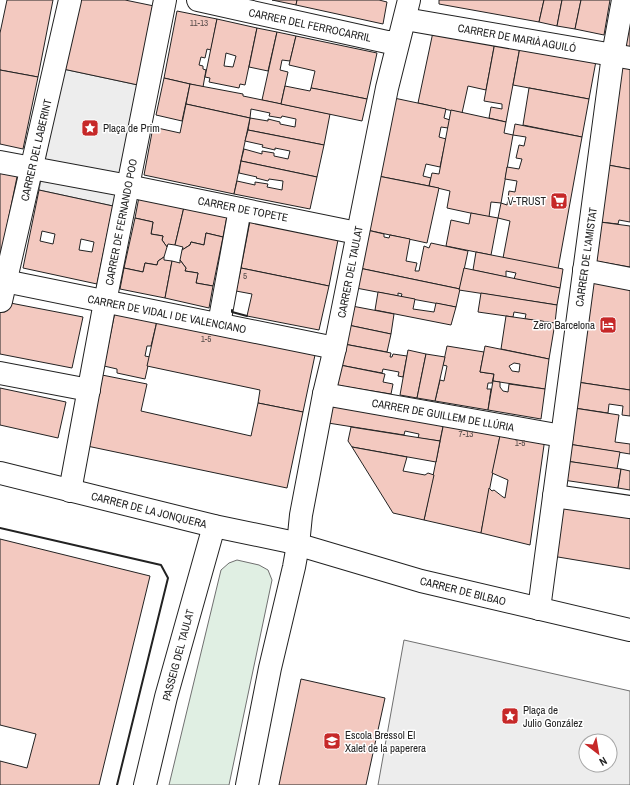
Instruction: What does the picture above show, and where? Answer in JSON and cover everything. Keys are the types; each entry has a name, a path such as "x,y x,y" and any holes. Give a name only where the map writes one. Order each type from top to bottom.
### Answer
{"street":[{"name":"CARRER DEL LABERINT","path":"2,288 70,0"},
{"name":"CARRER DE FERNANDO POO","path":"70,492 105,302 164,0"},
{"name":"CARRER DEL FERROCARRIL","path":"198,0 383,41 398,42"},
{"name":"CARRER DE L'AMISTAT","path":"539,609 584,270 622,57 624,0"},
{"name":"CARRER DEL TAULAT","path":"298,545 301,515 324,394 335,348 357,232 398,42 407,9"},
{"name":"CARRER DE MARIÀ AGUILÓ","path":"407,9 622,57"},
{"path":"0,162 31,168"},
{"name":"CARRER DE TOPETE","path":"31,168 357,232"},
{"path":"219,324 240,209"},
{"path":"584,270 630,279"},
{"name":"CARRER DE VIDAL I DE VALENCIANO","path":"2,288 105,302 335,348"},
{"path":"0,373 89,390"},
{"name":"CARRER DE GUILLEM DE LLÚRIA","path":"324,394 562,436"},
{"name":"CARRER DE LA JONQUERA","path":"0,473 70,492 298,545"},
{"path":"554,496 630,507"},
{"name":"PASSEIG DEL TAULAT","path":"145,785 166,697 214,526"},
{"path":"247,785 270,668 298,545"},
{"name":"CARRER DE BILBAO","path":"298,545 421,581 630,630"}],"green space":[{"path":"237,560 259,565 268,570 272,580 229,785 169,785 221,570 229,563"}],"shaded area":[{"name":"Plaça de Prim","path":"63,69 138,85 113,206 39,190"},
{"name":"Plaça de Julio González","path":"404,640 630,691 630,785 378,785"}],"building":[{"path":"7,0 53,0 38,77 0,70 0,33"},
{"path":"78,0 125,0 154,6 138,85 63,69"},
{"path":"272,0 297,0 296,5"},
{"path":"297,0 379,0 387,2 383,24 296,5"},
{"path":"439,0 544,0 539,22 439,4"},
{"path":"544,0 562,0 557,26 539,22"},
{"path":"562,0 581,0 575,29 557,26"},
{"path":"581,0 610,0 604,35 575,29"},
{"path":"177,11 217,19 211,50 207,49 205,58 201,57 199,65 203,66 203,69 206,70 203,87 164,78"},
{"path":"630,13 630,48 624,47"},
{"path":"217,19 257,28 245,85 240,84 239,88 209,82 210,78 205,77","holes":["226,53 236,56 233,67 224,66"]},
{"path":"257,28 277,32 268,71 249,67"},
{"path":"277,32 296,36 290,61 282,60 280,70 288,72 281,104 262,100"},
{"path":"433,32 495,42 486,90 468,86 462,113 418,103"},
{"path":"296,36 377,53 367,99 311,88 315,71 289,65"},
{"path":"495,42 520,47 506,122 489,118 491,107 502,109 502,104 484,101"},
{"path":"520,47 596,61 589,99 513,85"},
{"path":"622,65 630,67 630,169 608,165"},
{"path":"0,70 38,77 23,149 0,144"},
{"path":"164,78 190,84 182,121 156,115"},
{"path":"190,84 243,94 243,96 330,114 324,145 248,130 250,118 186,104","holes":["251,109 270,113 269,116 281,118 282,116 296,119 295,127 280,124 280,122 268,119 268,121 250,118"]},
{"path":"285,86 310,91 311,88 367,99 362,121 281,104"},
{"path":"529,88 589,99 582,137 523,125"},
{"path":"394,98 446,109 444,118 450,120 448,128 441,127 439,137 446,139 440,167 426,164 423,176 431,178 429,186 378,176"},
{"path":"186,104 250,118 234,194 144,175 153,127 180,133"},
{"path":"451,110 506,122 504,133 513,135 501,203 491,202 489,217 447,208 450,191 429,186 432,173 439,174"},
{"path":"515,124 582,137 558,269 503,258 510,221 498,218 501,203 507,205 509,191 515,192 517,181 505,179 507,167 519,169 522,159 516,158 519,145 524,146 526,137 513,135"},
{"path":"248,130 324,145 317,177 241,161 244,149 262,154 262,151 274,153 274,156 288,159 290,151 275,148 275,150 262,147 263,145 245,141"},
{"path":"241,161 317,177 310,209 234,194 237,181 255,185 255,182 268,184 267,187 282,190 283,181 269,179 268,181 239,173"},
{"path":"608,165 630,169 630,222 619,220 618,224 600,222"},
{"path":"0,168 18,172 0,260"},
{"path":"378,176 439,188 427,243 367,230"},
{"path":"39,190 113,206 97,284 23,268","holes":["42,231 55,234 53,244 40,241","81,239 94,242 92,252 79,250"]},
{"path":"139,197 184,207 175,245 168,244 167,247 162,240 163,236 151,234 153,222 135,218"},
{"path":"184,207 227,216 223,237 206,233 204,245 191,242 190,245 182,250 183,247 175,245"},
{"path":"471,213 498,218 491,255 446,246 451,220 469,224"},
{"path":"135,218 153,222 151,234 163,236 162,240 167,247 164,257 158,261 157,265 145,263 143,272 124,268"},
{"path":"250,221 338,240 329,286 241,268"},
{"path":"600,222 630,226 630,267 595,261"},
{"path":"367,230 384,234 384,237 389,238 390,235 410,239 406,261 417,263 415,271 419,271 424,246 429,248 431,243 468,251 460,289 359,268"},
{"path":"206,233 223,237 213,286 196,283 198,273 185,271 186,268 180,260 182,250 190,245 191,242 204,245"},
{"path":"476,252 563,269 560,288 514,279 516,273 506,271 506,277 473,270"},
{"path":"164,257 164,260 172,261 165,298 120,289 124,268 143,272 145,263 157,265 158,261"},
{"path":"180,260 186,268 185,271 198,273 196,283 213,286 209,308 165,298 172,261 180,263"},
{"path":"241,268 329,286 319,330 247,316 252,294 236,291"},
{"path":"359,268 460,289 456,307 401,297 402,294 398,293 398,296 356,288"},
{"path":"464,268 560,288 557,305 459,290"},
{"name":"Zero Barcelona","path":"592,280 630,287 630,390 577,382"},
{"path":"378,292 415,299 413,309 434,312 436,303 456,307 451,325 375,310"},
{"path":"481,293 557,305 555,323 525,319 526,314 514,312 513,317 478,312"},
{"path":"0,301 83,317 72,368 0,354"},
{"path":"352,306 394,314 391,334 348,325"},
{"path":"115,312 157,321 151,346 147,346 145,356 150,357 145,379 117,373 117,369 104,366"},
{"path":"506,316 555,323 549,359 501,349"},
{"path":"157,321 315,355 303,412 258,403 260,390 147,366"},
{"path":"348,325 391,334 387,352 344,344"},
{"path":"344,344 391,353 390,357 392,357 393,354 407,356 403,377 398,376 399,372 383,369 382,373 340,365"},
{"path":"447,346 484,352 480,372 494,374 492,383 488,383 487,389 491,389 488,410 435,401 440,380 444,381 447,366 443,365"},
{"path":"485,346 549,359 545,389 493,381 494,374 480,372","holes":["514,363 520,364 519,372 512,371 509,366"]},
{"path":"408,350 426,354 417,398 400,395"},
{"path":"426,354 445,357 435,401 417,398"},
{"path":"340,365 385,374 383,382 393,384 391,394 335,385"},
{"path":"102,375 147,384 141,411 251,436 258,403 303,412 287,488 87,446"},
{"path":"493,381 500,382 500,387 503,391 508,392 509,384 545,389 541,419 488,410"},
{"path":"577,382 630,390 630,416 622,415 623,406 609,404 608,413 574,408"},
{"path":"0,388 66,402 58,438 0,425"},
{"path":"332,403 444,422 440,441 418,438 419,434 405,431 404,435 328,423"},
{"path":"574,408 619,415 615,442 630,444 630,454 568,444"},
{"path":"444,422 501,431 481,533 424,520"},
{"path":"351,427 440,441 436,462 352,447 348,441"},
{"path":"501,431 545,438 530,545 481,533 489,488 505,498 508,480 492,473"},
{"path":"568,444 620,452 617,469 566,461"},
{"path":"352,447 407,457 403,471 425,475 428,473 434,475 424,520 393,513"},
{"path":"566,461 621,469 618,488 563,480"},
{"path":"621,469 630,471 630,490 618,488"},
{"path":"560,503 630,514 630,569 552,556"},
{"path":"0,539 150,576 99,785 0,785 0,761 27,768 36,734 0,725"},
{"name":"Escola Bressol El Xalet de la paperera","path":"301,679 385,698 366,785 279,785"}],"wall":[{"path":"232,310 232,312 247,316"},
{"path":"0,528 161,565 168,578 117,785"}],"place":[{"name":"Plaça de Prim","path":"90,128"},
{"name":"V-TRUST","path":"559,201"},
{"name":"Zero Barcelona","path":"608,325"},
{"name":"Plaça de Julio González","path":"510,716"},
{"name":"Escola Bressol El Xalet de la paperera","path":"332,741"}]}
